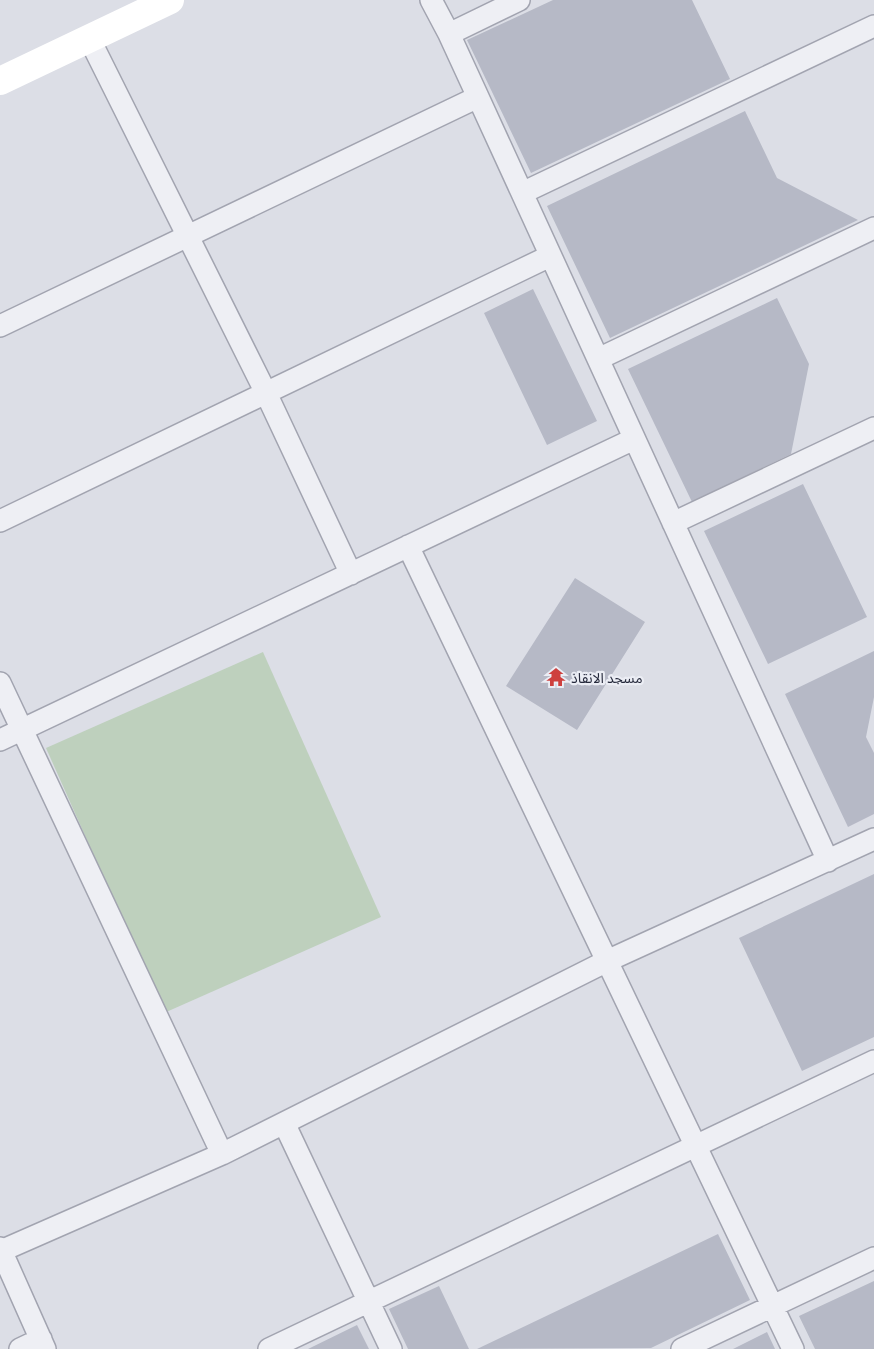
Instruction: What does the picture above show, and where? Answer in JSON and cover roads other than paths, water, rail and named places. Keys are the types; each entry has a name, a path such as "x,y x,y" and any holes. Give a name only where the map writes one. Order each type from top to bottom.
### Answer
{"street":[{"path":"0,81 170,0"},
{"path":"431,0 449,34 828,861"},
{"path":"449,34 518,0"},
{"path":"522,193 874,26"},
{"path":"89,38 266,392 351,574"},
{"path":"0,326 478,97"},
{"path":"598,359 874,228"},
{"path":"0,521 550,256"},
{"path":"673,523 874,428"},
{"path":"0,740 634,439"},
{"path":"408,546 793,1349"},
{"path":"0,683 222,1154"},
{"path":"20,1349 43,1344 1,1250 222,1154 607,962 874,839"},
{"path":"269,1349 874,1061"},
{"path":"284,1123 391,1349"},
{"path":"682,1349 874,1258"}],"place":[{"name":"مسجد الانقاذ","path":"556,677"}]}
